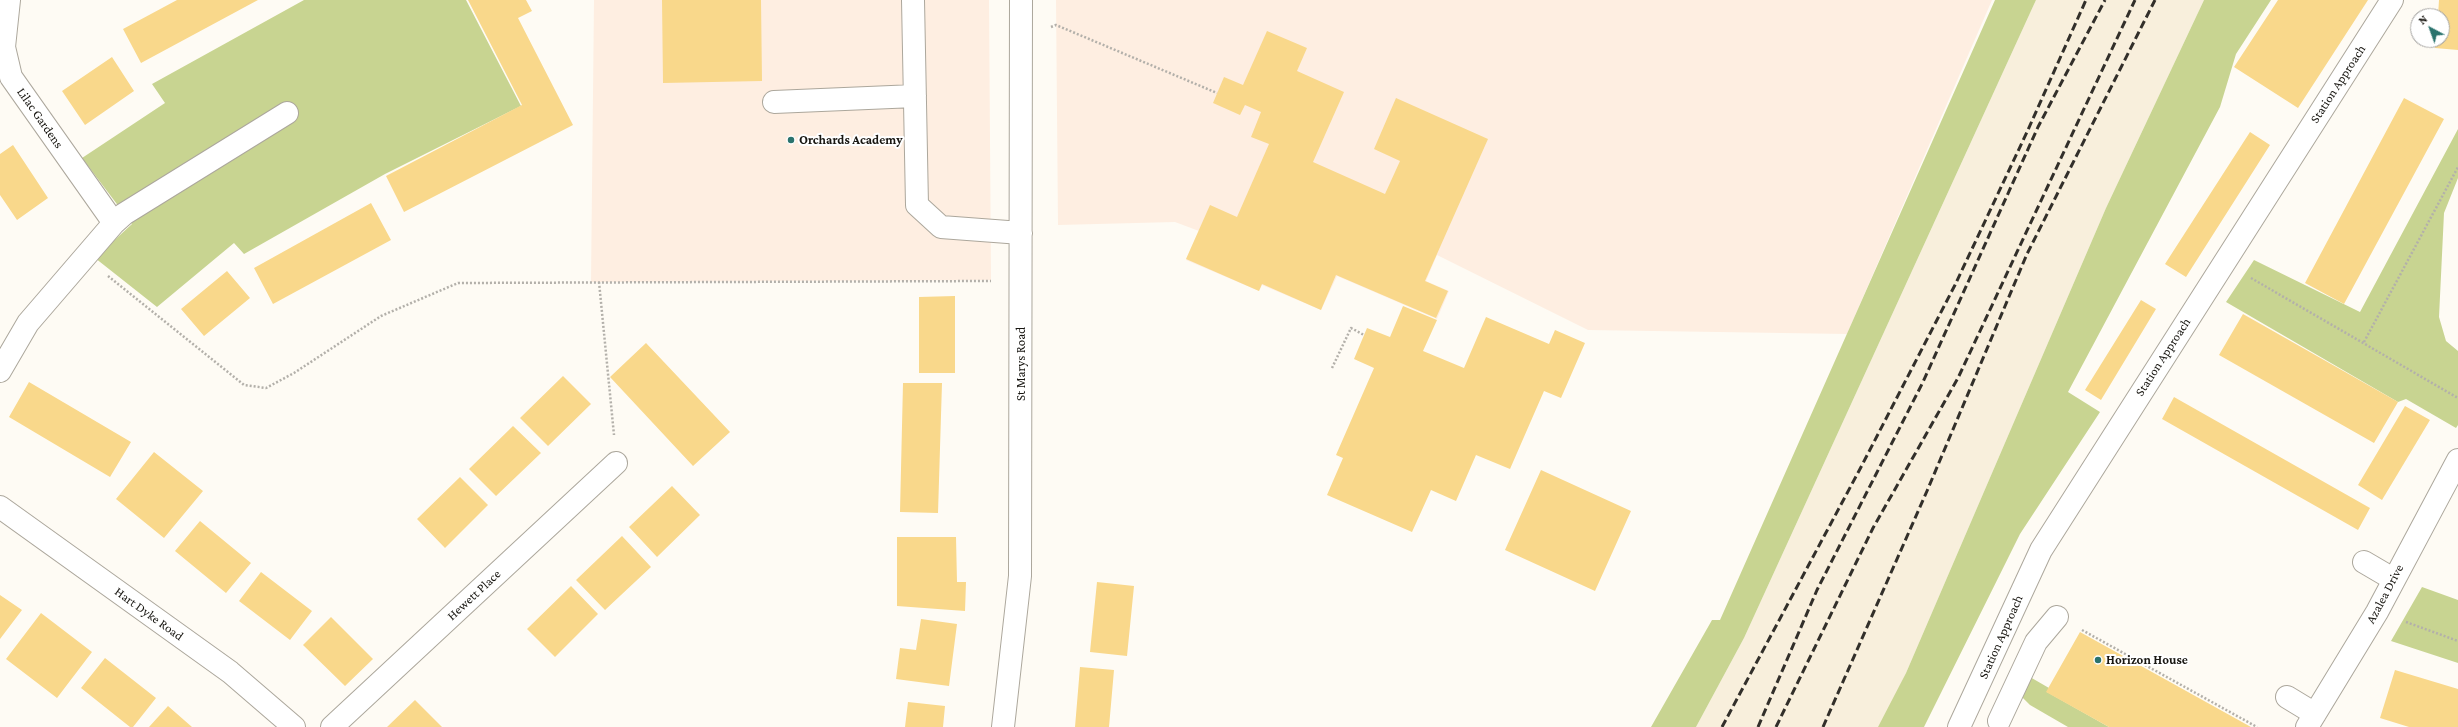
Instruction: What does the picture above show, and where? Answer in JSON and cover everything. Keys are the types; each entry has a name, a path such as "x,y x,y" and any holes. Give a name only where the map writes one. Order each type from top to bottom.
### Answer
{"street":[{"name":"Lilac Gardens","path":"9,0 4,47 11,77 114,223"},
{"path":"913,0 917,205 941,227 1021,233"},
{"name":"St Marys Road","path":"1003,727 1020,576 1020,0"},
{"name":"Station Approach","path":"1959,727 2041,550 2392,0"},
{"path":"774,102 915,96"},
{"path":"0,371 28,323 114,223 124,214 287,113"},
{"name":"Azalea Drive","path":"2311,720 2377,612 2393,579 2458,460"},
{"name":"Hewett Place","path":"332,727 616,463"},
{"name":"Hart Dyke Road","path":"0,507 230,672 294,727"},
{"path":"2364,562 2393,579"},
{"path":"1970,706 2005,724 2036,642 2058,617"},
{"path":"2287,697 2311,720"}],"path":[{"path":"1021,40 1056,25 1217,93"},
{"path":"2364,342 2458,167"},
{"path":"85,257 244,385 266,388 294,373 381,316 458,283 990,281 1021,286"},
{"path":"2247,276 2364,342 2458,398"},
{"path":"599,282 616,463"},
{"path":"1332,368 1351,328 1364,335"},
{"path":"2377,612 2458,641"},
{"path":"2058,617 2256,727"}],"shaded area":[{"name":"Orchards Academy","path":"594,0 989,0 991,280 591,282"},
{"path":"1056,0 1992,0 1847,334 1588,330 1437,255 1426,281 1449,291 1437,319 1337,276 1321,310 1262,285 1259,291 1186,260 1199,231 1175,222 1058,225"},
{"path":"2036,0 2204,0 2106,208 1906,673 1880,727 1696,727 1744,638"}],"green space":[{"path":"304,0 466,0 521,106 385,174 244,254 234,243 157,307 95,258 132,224 82,158 165,103 152,84"},
{"path":"1995,0 2036,0 1744,638 1696,727 1651,727 1712,620 1720,620"},
{"path":"2204,0 2271,0 2236,54 2220,107 2068,392 2100,412 2020,534 1924,727 1878,727 1906,673 2106,208"},
{"path":"2458,129 2458,178 2444,213 2439,317 2446,341 2458,351 2458,425 2456,428 2406,399 2398,402 2226,302 2254,260 2360,312"},
{"path":"2422,587 2458,600 2458,663 2391,641"},
{"path":"2030,677 2049,688 2047,692 2109,727 2068,727 2030,705 2021,696"}],"building":[{"path":"177,0 258,0 141,63 123,29"},
{"path":"468,0 526,0 532,11 518,18 573,125 404,212 386,176 522,105"},
{"path":"662,0 761,0 762,81 663,83"},
{"path":"2278,0 2368,0 2298,108 2234,67"},
{"path":"2439,0 2458,0 2458,50 2435,48 2450,48 2450,8 2438,8"},
{"path":"1267,31 1307,48 1297,71 1344,92 1313,162 1385,194 1400,161 1374,149 1396,98 1488,139 1425,281 1448,291 1436,318 1336,275 1321,310 1262,284 1259,291 1186,259 1210,205 1237,217 1269,144 1251,137 1261,112 1245,105 1240,115 1213,103 1224,77 1243,85"},
{"path":"112,57 134,91 85,125 62,91"},
{"path":"2404,98 2444,119 2344,304 2305,283"},
{"path":"2250,132 2270,145 2186,277 2165,264"},
{"path":"13,145 48,198 17,220 0,195 0,154"},
{"path":"371,203 391,240 273,304 254,268"},
{"path":"227,271 250,298 204,336 181,309"},
{"path":"955,296 955,373 919,373 919,297"},
{"path":"2141,300 2156,309 2101,400 2085,390"},
{"path":"1403,306 1437,320 1423,351 1464,368 1486,317 1549,344 1555,330 1585,343 1561,398 1544,391 1510,469 1476,455 1456,501 1431,490 1412,532 1327,495 1343,458 1336,455 1374,368 1354,359 1367,328 1390,337"},
{"path":"2243,314 2398,402 2374,443 2219,355"},
{"path":"646,343 730,432 693,466 610,377"},
{"path":"563,376 591,404 548,446 520,418"},
{"path":"29,382 131,442 110,477 9,417"},
{"path":"903,383 942,383 938,513 900,512"},
{"path":"2174,397 2370,508 2358,530 2162,419"},
{"path":"2405,406 2430,420 2382,500 2358,485"},
{"path":"513,426 541,453 496,496 469,469"},
{"path":"154,452 203,491 164,538 116,499"},
{"path":"1541,470 1631,511 1595,591 1505,550"},
{"path":"460,477 488,505 445,548 417,519"},
{"path":"672,486 700,515 657,557 629,527"},
{"path":"200,521 251,563 226,593 175,551"},
{"path":"622,536 651,567 605,610 576,580"},
{"path":"897,537 956,537 957,582 966,582 965,611 897,606"},
{"path":"261,572 312,611 290,640 239,601"},
{"path":"1097,582 1134,586 1127,656 1090,652"},
{"path":"571,586 598,614 555,657 527,629"},
{"path":"0,595 22,610 0,639"},
{"path":"41,613 92,652 57,698 6,659"},
{"path":"331,617 373,659 345,686 303,645"},
{"path":"921,619 957,624 949,686 896,679 900,648 916,650"},
{"name":"Horizon House","path":"2080,632 2251,727 2109,727 2046,692"},
{"path":"105,658 156,698 133,727 130,727 81,688"},
{"path":"1080,667 1114,670 1109,727 1075,727"},
{"path":"2395,670 2458,689 2458,727 2409,727 2380,718"},
{"path":"415,700 442,727 387,727"},
{"path":"908,702 945,706 943,727 905,727"},
{"path":"168,706 192,727 149,727"}],"railway":[{"path":"1722,727 1860,469 1955,285 2027,132 2086,0"},
{"path":"1758,727 1817,590 1923,382 2038,127 2105,0"},
{"path":"1776,727 1873,528 1958,378 2135,0"},
{"path":"1823,727 1927,491 2027,254 2155,0"}],"place":[{"name":"Orchards Academy","path":"791,140"},
{"name":"Horizon House","path":"2098,660"}]}
